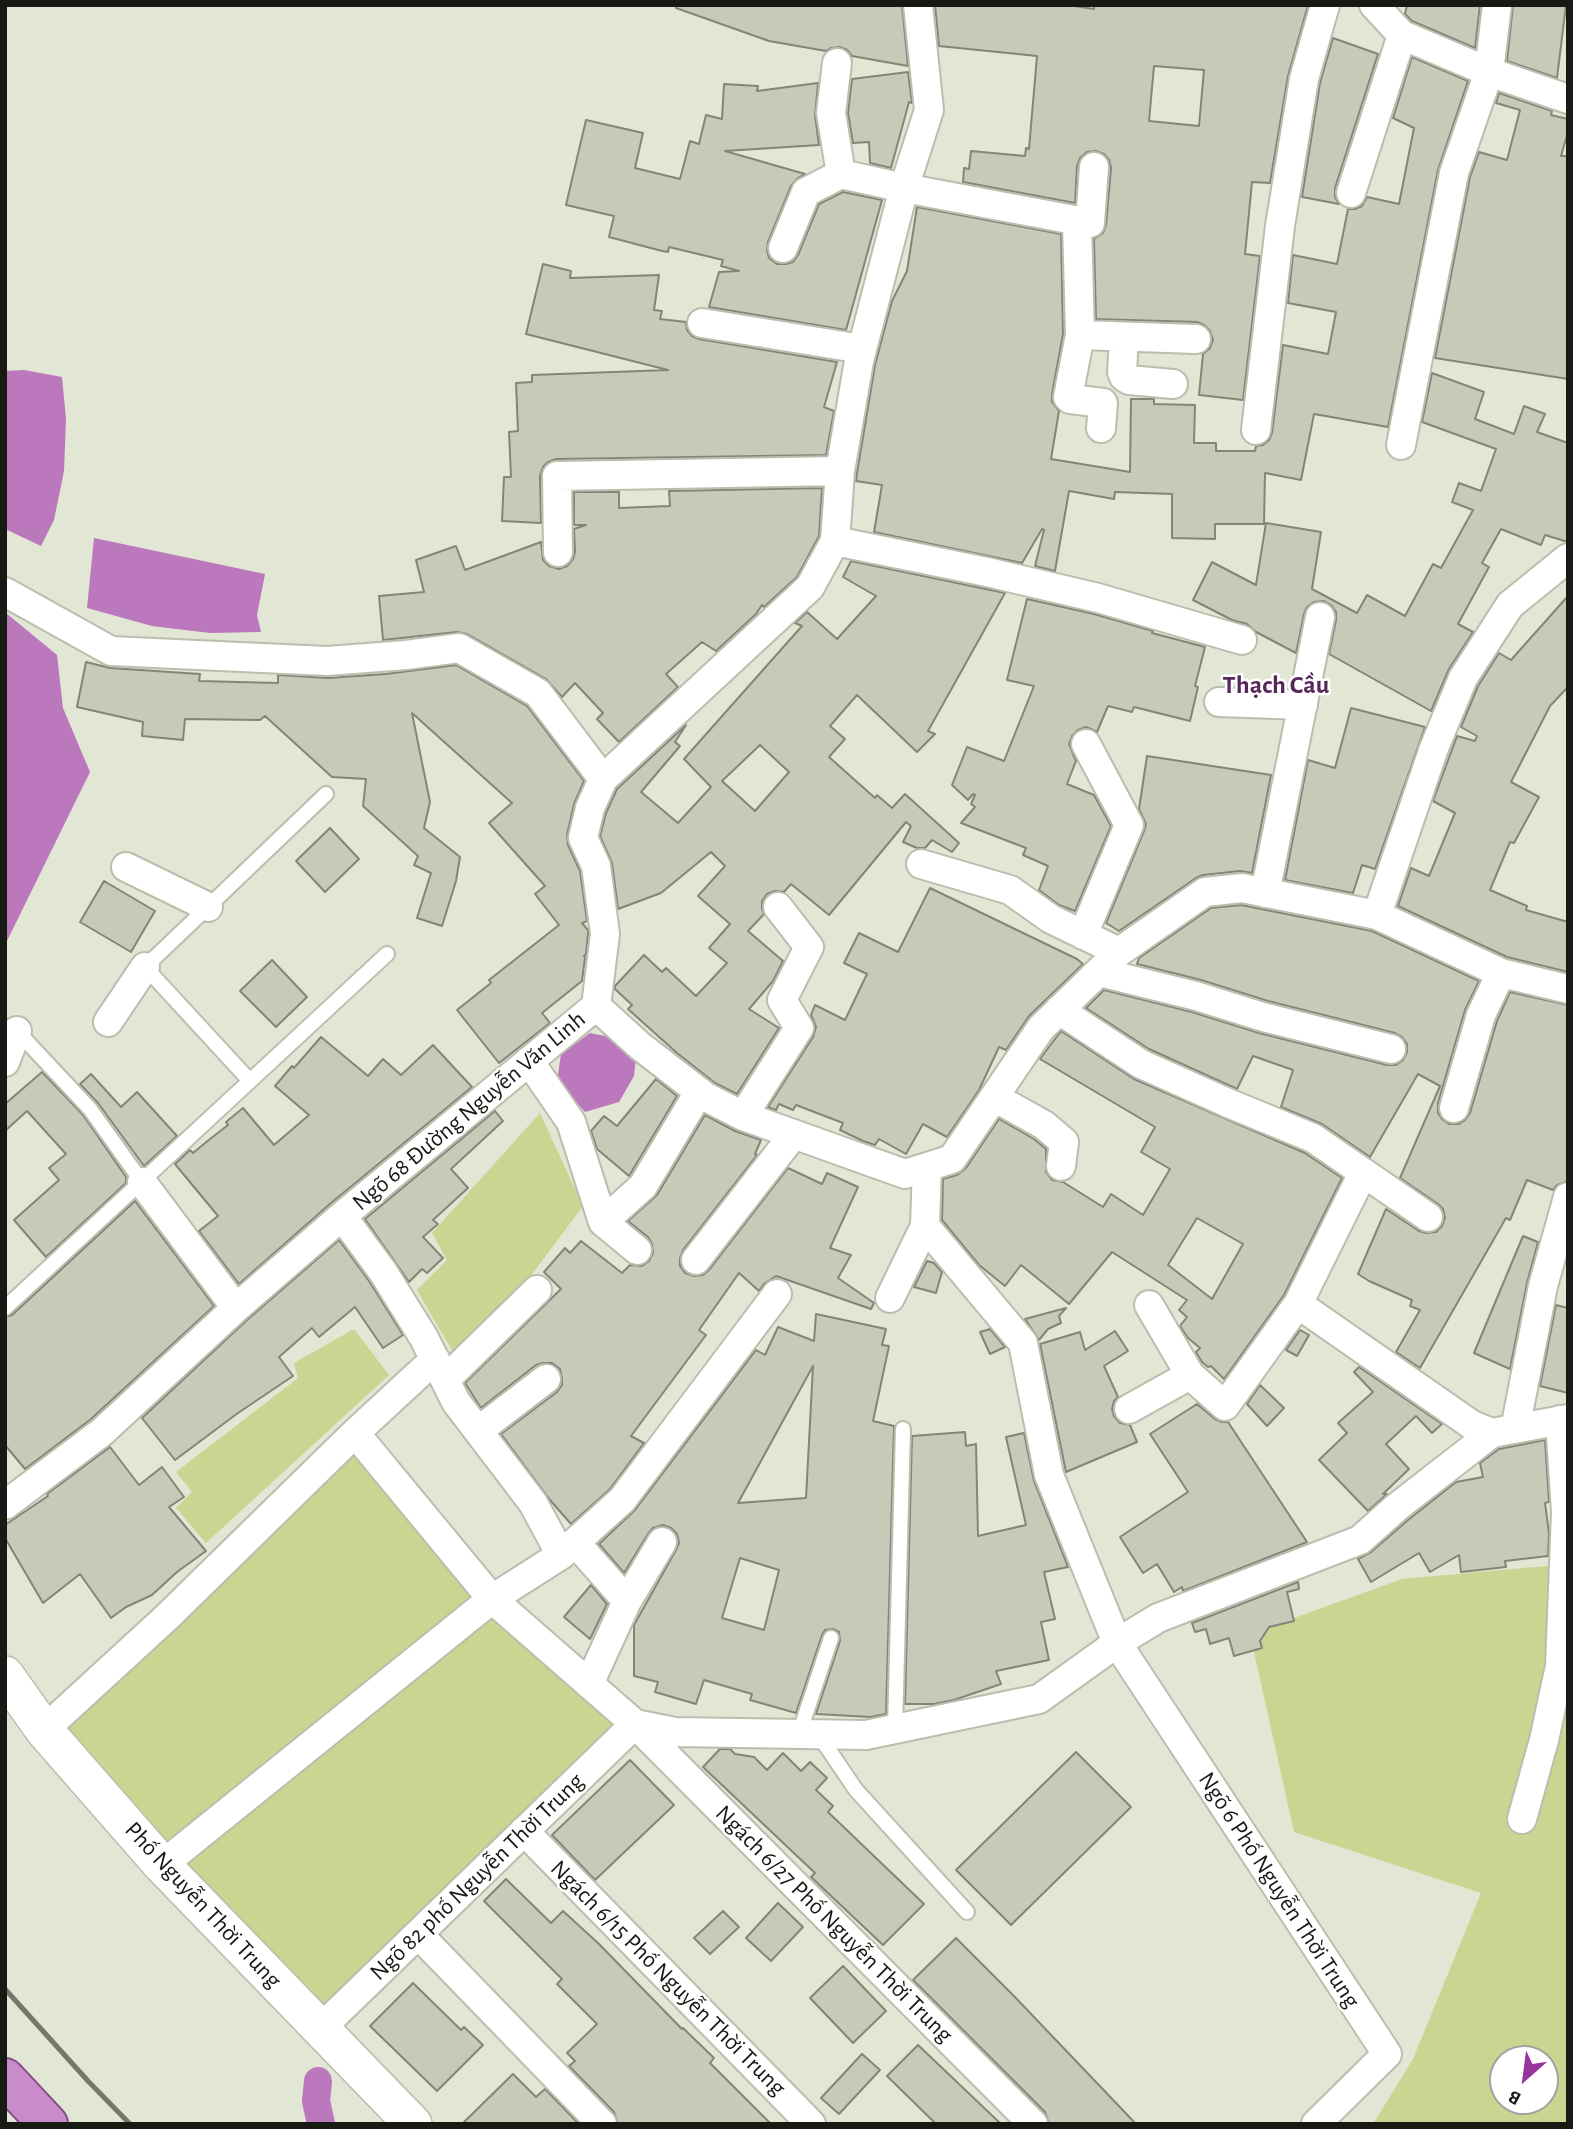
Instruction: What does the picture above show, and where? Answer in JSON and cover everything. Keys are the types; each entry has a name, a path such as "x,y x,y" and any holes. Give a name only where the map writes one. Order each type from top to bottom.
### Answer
{"highway":[{"path":"5,2078 48,2124"}],"street":[{"path":"596,1006 605,934 596,866 583,838 590,808 603,779 810,587 835,541 840,471 862,349 904,188 929,110 918,5"},
{"path":"1256,429 1280,226 1302,92 1325,5"},
{"path":"1374,5 1402,35 1489,72 1568,99"},
{"path":"1401,445 1454,173 1489,72 1497,5"},
{"path":"1351,193 1402,35"},
{"path":"836,63 831,113 841,174"},
{"path":"783,248 807,192 841,174 1090,223 1094,167"},
{"path":"1077,221 1080,335 1068,398 1103,403 1101,428"},
{"path":"702,323 862,349"},
{"path":"1080,335 1196,339"},
{"path":"1124,337 1124,377 1129,380 1173,384"},
{"path":"558,552 557,476 840,471"},
{"path":"835,541 1098,598 1242,640"},
{"path":"1377,915 1434,748 1463,678 1510,605 1568,558"},
{"path":"5,592 111,651 327,661 458,648 538,693 603,779"},
{"path":"1265,893 1320,617"},
{"path":"1219,702 1303,705"},
{"path":"1083,935 1129,825 1086,744"},
{"path":"921,863 1010,890 1051,919 1119,952"},
{"path":"125,867 208,907"},
{"name":"Ngõ 68 Đường Nguyễn Văn Linh","path":"5,1504 102,1432 236,1308 342,1216 596,1006 640,1046 699,1092 743,1116 905,1174 952,1159 1041,1028 1119,952 1205,892 1242,888 1377,915 1501,973 1568,989"},
{"path":"743,1116 799,1028 782,1000 810,947 778,906"},
{"path":"108,1022 145,967"},
{"path":"1099,972 1391,1049"},
{"path":"1454,1108 1481,1015 1501,973"},
{"path":"1059,1010 1142,1064 1313,1138 1428,1217"},
{"path":"5,1062 17,1031"},
{"path":"529,1061 571,1122 603,1223 636,1250"},
{"path":"603,1223 642,1186 699,1092"},
{"path":"994,1097 1044,1125 1064,1142 1061,1166"},
{"path":"696,1260 794,1134"},
{"path":"890,1298 925,1226 927,1167"},
{"path":"1149,1305 1190,1374 1225,1406 1298,1304 1363,1173"},
{"path":"142,1182 236,1308"},
{"path":"635,1724 675,1732 866,1735 1039,1699 1118,1643 1158,1619 1360,1540 1397,1507 1503,1431 1568,1197"},
{"path":"342,1216 383,1272 424,1338 456,1402 568,1549 627,1601"},
{"path":"925,1226 1023,1343 1049,1475 1118,1643"},
{"path":"44,1731 167,1617 355,1433 440,1369 537,1290"},
{"path":"162,1865 492,1599 568,1549 622,1500 777,1294"},
{"path":"1298,1304 1472,1426 1503,1431 1564,1420 1566,1512 1560,1666 1544,1741 1522,1819"},
{"path":"1129,1409 1190,1374"},
{"path":"478,1431 546,1379"},
{"name":"Ngách 6/27 Phố Nguyễn Thời Trung","path":"355,1433 492,1599 635,1724 1033,2124"},
{"path":"589,1684 627,1601 662,1542"},
{"name":"Ngõ 6 Phố Nguyễn Thời Trung","path":"1118,1643 1387,2054 1316,2124"},
{"name":"Phố Nguyễn Thời Trung","path":"5,1675 44,1731 162,1865 414,2124"},
{"name":"Ngõ 82 phố Nguyễn Thời Trung","path":"320,2029 635,1724"},
{"name":"Ngách 6/15 Phố Nguyễn Thời Trung","path":"524,1832 811,2124"},
{"path":"418,1934 602,2124"}],"lane":[{"path":"250,1081 145,967 326,794"},
{"path":"5,1308 387,954"},
{"path":"17,1031 90,1109 142,1182"},
{"path":"895,1729 903,1429"},
{"path":"831,1639 809,1734 967,1912"}],"green space":[{"path":"540,1113 583,1206 462,1368 417,1290 447,1260 432,1233"},
{"path":"354,1329 389,1375 206,1543 176,1508 192,1492 176,1472 298,1378 294,1363"},
{"path":"355,1433 492,1599 635,1724 320,2029 44,1731"},
{"path":"1568,1564 1568,2124 1373,2124 1413,2059 1481,1893 1294,1832 1250,1634 1402,1579"}],"shaded area":[{"path":"24,370 62,377 66,419 64,471 54,520 41,546 5,529 5,371"},
{"path":"94,538 265,574 257,615 261,632 210,633 152,626 87,608"},
{"path":"6,613 57,655 63,708 90,772 5,945"},
{"path":"590,1033 605,1036 636,1057 634,1076 619,1102 585,1112 557,1081 561,1054"}],"building":[{"path":"677,5 902,5 908,66 852,56 840,47 826,51 769,41 676,8"},
{"path":"935,5 1068,5 1094,9 1094,5 1308,5 1288,76 1270,183 1252,182 1245,254 1260,256 1243,400 1199,395 1203,354 1210,348 1213,340 1204,325 1197,322 1096,319 1094,239 1103,233 1106,225 1111,168 1104,154 1087,152 1080,158 1075,203 963,182 964,168 969,169 971,151 1025,156 1026,148 1029,149 1037,56 939,46","holes":["1154,66 1204,70 1199,126 1149,121"]},
{"path":"1407,5 1480,5 1475,48 1412,21 1405,14"},
{"path":"1513,5 1566,5 1557,78 1507,61"},
{"path":"1333,38 1378,54 1335,188 1335,197 1339,204 1302,197 1320,83"},
{"path":"1412,57 1468,81 1438,170 1388,427 1314,414 1301,480 1265,473 1264,524 1215,524 1215,539 1172,538 1172,494 1115,492 1114,499 1069,491 1055,571 1035,566 1044,530 1042,529 1022,563 874,532 882,485 856,481 857,473 875,365 892,301 907,271 917,207 1061,234 1063,334 1052,394 1052,402 1059,411 1051,459 1130,472 1131,399 1154,399 1154,404 1195,405 1194,443 1216,443 1216,451 1255,451 1256,446 1263,445 1272,433 1283,345 1328,354 1336,312 1288,303 1293,255 1337,264 1348,209 1362,206 1367,197 1399,204 1414,128 1393,118"},
{"path":"908,72 912,103 909,102 891,168 870,163 869,142 853,143 848,113 852,79"},
{"path":"818,83 815,115 819,145 725,151 805,174 791,186 768,242 769,258 777,264 793,262 798,255 819,204 843,192 882,200 846,330 709,307 719,272 739,271 721,266 723,260 669,247 668,252 662,251 609,237 614,216 566,205 586,120 643,133 635,168 680,179 690,141 699,144 706,115 722,119 724,84 758,86 757,91"},
{"path":"1499,93 1552,111 1551,115 1568,119 1568,132 1561,156 1568,156 1568,379 1435,358 1470,177 1479,152 1507,160 1520,110 1496,103"},
{"path":"543,264 571,271 570,278 659,275 654,310 662,311 660,319 686,322 687,330 692,336 837,362 824,407 834,411 826,455 556,459 543,467 540,476 541,523 502,521 504,477 511,477 509,432 518,431 516,383 532,382 532,375 668,370 526,334"},
{"path":"1432,373 1484,392 1475,419 1514,434 1524,406 1545,414 1537,432 1568,443 1568,542 1545,535 1541,545 1501,529 1482,563 1489,567 1458,624 1473,632 1449,669 1431,711 1329,654 1336,612 1324,601 1314,602 1307,607 1296,653 1256,632 1247,624 1232,620 1193,600 1212,562 1256,585 1266,523 1321,532 1312,589 1357,613 1367,595 1405,616 1433,564 1441,568 1473,510 1452,502 1459,483 1481,491 1496,449 1422,422"},
{"path":"822,488 819,536 797,577 764,607 762,605 756,614 716,651 702,642 666,674 678,687 619,742 597,719 603,713 575,683 562,697 546,679 467,634 457,632 383,640 379,596 424,592 416,560 456,546 465,570 541,542 543,560 549,566 559,569 567,566 575,552 574,529 586,525 574,525 574,492 619,492 619,508 670,506 669,491"},
{"path":"851,561 1005,593 928,731 935,734 917,752 857,695 830,726 845,739 829,757 875,798 877,795 892,808 905,794 959,843 952,852 932,840 925,848 917,848 903,842 911,826 906,822 829,915 791,884 784,892 767,894 762,901 764,914 748,931 783,961 773,981 749,1009 779,1028 737,1094 715,1083 677,1053 628,1009 632,1005 615,989 644,955 662,972 666,968 696,996 727,963 709,948 730,924 698,896 725,866 711,852 661,893 618,909 612,863 600,836 606,813 617,789 686,725 675,742 680,746 641,792 678,823 711,787 684,759 802,626 795,623 807,612 837,639 876,596 843,577","holes":["760,745 789,772 755,811 722,781"]},
{"path":"1568,596 1568,687 1550,706 1511,782 1539,797 1514,843 1510,842 1490,890 1527,906 1526,910 1568,922 1568,972 1507,957 1398,906 1411,868 1429,876 1455,813 1433,801 1457,736 1475,741 1477,736 1461,727 1478,686 1499,653 1511,660"},
{"path":"1027,599 1094,614 1205,647 1190,721 1134,707 1132,712 1108,706 1097,732 1086,727 1072,736 1069,744 1076,761 1067,784 1094,795 1111,826 1075,911 1059,905 1039,890 1048,866 1023,855 1026,848 961,823 975,807 971,804 975,795 968,800 952,785 967,747 1004,761 1034,686 1007,680"},
{"path":"86,662 110,668 200,674 199,681 278,683 278,675 328,678 456,665 527,706 584,781 574,804 567,835 568,845 580,871 587,921 582,923 588,930 582,981 542,1013 550,1023 499,1063 457,1010 491,983 489,980 559,925 535,894 545,886 489,823 512,803 412,713 430,802 424,828 460,857 456,881 442,926 417,918 431,873 414,865 418,856 363,806 366,779 332,777 265,716 260,720 185,719 183,740 142,736 143,722 77,707"},
{"path":"1351,708 1425,727 1375,869 1362,865 1353,893 1285,880 1308,760 1335,768"},
{"path":"1147,756 1271,775 1252,873 1240,871 1196,878 1119,931 1106,923 1146,824 1139,809"},
{"path":"330,828 359,859 325,892 296,861"},
{"path":"104,881 155,911 131,952 80,922"},
{"path":"930,888 1083,964 1029,1016 1006,1050 999,1047 979,1090 947,1137 923,1124 906,1154 879,1139 875,1145 863,1141 840,1130 843,1123 796,1105 793,1110 779,1104 776,1110 768,1107 813,1037 816,1027 811,1015 815,1005 845,1020 867,974 844,963 859,933 898,952"},
{"path":"1241,905 1372,931 1479,981 1465,1010 1438,1103 1438,1113 1449,1124 1459,1124 1470,1113 1497,1021 1510,992 1568,1005 1568,1181 1557,1185 1553,1190 1527,1180 1510,1220 1506,1218 1420,1368 1396,1352 1420,1310 1410,1306 1412,1300 1358,1274 1386,1209 1419,1231 1436,1232 1442,1226 1445,1218 1443,1209 1400,1178 1440,1086 1418,1074 1370,1157 1322,1124 1281,1107 1293,1070 1253,1056 1237,1089 1149,1049 1086,1008 1104,990 1387,1065 1396,1065 1403,1060 1407,1044 1395,1033 1137,964 1139,958 1211,908"},
{"path":"272,960 307,997 276,1027 240,991"},
{"path":"1061,1031 1134,1079 1305,1153 1342,1178 1284,1295 1224,1379 1211,1366 1208,1367 1202,1362 1196,1352 1200,1348 1188,1338 1180,1326 1187,1317 1179,1310 1187,1300 1112,1252 1069,1304 1021,1265 1005,1286 979,1265 942,1220 943,1179 957,1175 966,1168 999,1119 1046,1149 1046,1172 1052,1180 1063,1182 1103,1207 1111,1194 1143,1215 1170,1169 1141,1152 1155,1127 1040,1059","holes":["1197,1218 1243,1244 1212,1299 1168,1265"]},
{"path":"321,1037 368,1076 383,1059 401,1075 433,1045 472,1087 331,1203 239,1284 199,1231 218,1216 175,1164 190,1150 193,1153 228,1125 226,1122 243,1108 274,1145 309,1115 275,1086"},
{"path":"42,1072 83,1115 126,1177 126,1183 46,1257 14,1220 59,1180 49,1168 66,1154 27,1111 5,1131 5,1104"},
{"path":"91,1074 121,1107 137,1092 177,1136 144,1166 98,1103 80,1084"},
{"path":"656,1079 677,1096 629,1176 597,1149 591,1131 604,1116 617,1126"},
{"path":"495,1111 503,1121 451,1169 468,1188 433,1220 438,1224 423,1237 443,1258 427,1273 422,1269 409,1282 365,1219"},
{"path":"705,1115 735,1131 761,1140 755,1154 757,1155 683,1250 680,1266 685,1273 703,1275 709,1270 788,1168 822,1184 827,1173 858,1187 830,1248 851,1255 838,1278 874,1303 871,1309 776,1276 759,1291 739,1273 699,1330 706,1335 631,1436 644,1443 610,1489 571,1524 501,1434 557,1392 562,1385 560,1369 552,1363 536,1365 481,1408 465,1383 561,1289 544,1272 565,1248 570,1253 581,1241 622,1273 630,1265 642,1266 649,1261 653,1253 652,1244 648,1237 628,1221 657,1195"},
{"path":"135,1201 214,1306 91,1419 25,1469 5,1445 5,1317 12,1315"},
{"path":"1523,1236 1538,1242 1510,1369 1474,1353"},
{"path":"339,1240 403,1335 383,1348 355,1307 319,1337 312,1328 279,1357 293,1376 175,1460 142,1418 247,1320"},
{"path":"927,1261 934,1263 942,1272 936,1293 914,1287"},
{"path":"1556,1305 1568,1308 1568,1393 1540,1386"},
{"path":"1066,1308 1059,1316 1061,1323 1048,1329 1039,1340 1025,1319"},
{"path":"816,1314 886,1329 882,1345 889,1346 873,1421 894,1426 886,1714 870,1717 816,1714 840,1641 839,1632 833,1629 825,1630 822,1635 796,1713 750,1700 752,1694 704,1680 696,1704 655,1692 658,1682 634,1676 634,1625 676,1550 679,1543 677,1534 663,1525 653,1528 624,1573 599,1544 635,1510 756,1350 765,1355 778,1327 814,1341","holes":["813,1366 806,1498 738,1503","740,1558 779,1570 764,1630 722,1618"]},
{"path":"990,1329 1005,1347 990,1354 980,1332"},
{"path":"1300,1330 1309,1335 1297,1356 1286,1350"},
{"path":"1115,1331 1128,1351 1104,1366 1118,1397 1112,1409 1120,1423 1130,1425 1137,1442 1066,1472 1040,1344 1080,1332 1085,1350"},
{"path":"1359,1367 1442,1424 1432,1433 1416,1416 1386,1444 1409,1469 1368,1511 1319,1460 1347,1433 1338,1423 1373,1392 1354,1372"},
{"path":"1260,1385 1284,1408 1267,1426 1247,1404"},
{"path":"1197,1404 1215,1419 1228,1422 1307,1542 1183,1591 1182,1587 1174,1592 1157,1564 1143,1573 1120,1537 1188,1492 1150,1434"},
{"path":"965,1432 966,1446 976,1444 978,1536 1026,1525 1006,1437 1024,1433 1034,1481 1068,1567 1044,1572 1055,1619 1041,1622 1049,1660 996,1671 1001,1684 954,1700 934,1704 905,1704 912,1436"},
{"path":"1545,1440 1549,1502 1545,1503 1549,1533 1548,1556 1505,1561 1506,1567 1461,1572 1459,1555 1430,1572 1419,1553 1371,1582 1358,1559 1371,1552 1456,1482 1483,1477 1480,1463 1499,1449"},
{"path":"110,1447 139,1485 162,1467 184,1497 169,1507 206,1551 152,1595 126,1607 111,1618 80,1574 43,1603 5,1538 5,1525 48,1496 47,1494"},
{"path":"1298,1582 1299,1589 1287,1592 1294,1621 1269,1627 1260,1641 1262,1648 1234,1656 1229,1638 1210,1644 1206,1629 1195,1632 1192,1623"},
{"path":"591,1585 607,1604 590,1639 564,1617"},
{"path":"720,1749 730,1749 735,1754 754,1757 767,1770 783,1753 801,1771 810,1762 827,1778 816,1790 833,1806 828,1812 924,1904 883,1945 811,1877 815,1873 703,1767"},
{"path":"1076,1752 1131,1807 1011,1925 956,1870"},
{"path":"630,1760 674,1805 595,1880 552,1835"},
{"path":"506,1879 551,1923 563,1911 598,1943 714,2058 710,2063 771,2124 618,2124 614,2112 569,2066 575,2061 567,2053 597,2024 557,1984 562,1979 484,1901"},
{"path":"778,1903 803,1927 771,1961 746,1938"},
{"path":"723,1911 739,1927 710,1954 694,1938"},
{"path":"956,1938 1136,2124 1049,2124 1045,2112 913,1980"},
{"path":"843,1966 886,2011 853,2043 810,1998"},
{"path":"413,1983 461,2030 464,2027 483,2045 437,2091 370,2026"},
{"path":"918,2045 1001,2124 936,2124 887,2076"},
{"path":"862,2054 880,2070 839,2114 821,2098"},
{"path":"513,2074 536,2097 545,2089 579,2124 462,2124"}],"waterway":[{"path":"318,2081 316,2101 321,2124"}],"railway":[{"path":"5,1989 130,2124"}],"district":[{"name":"Thạch Cầu","path":"1276,685"}]}
